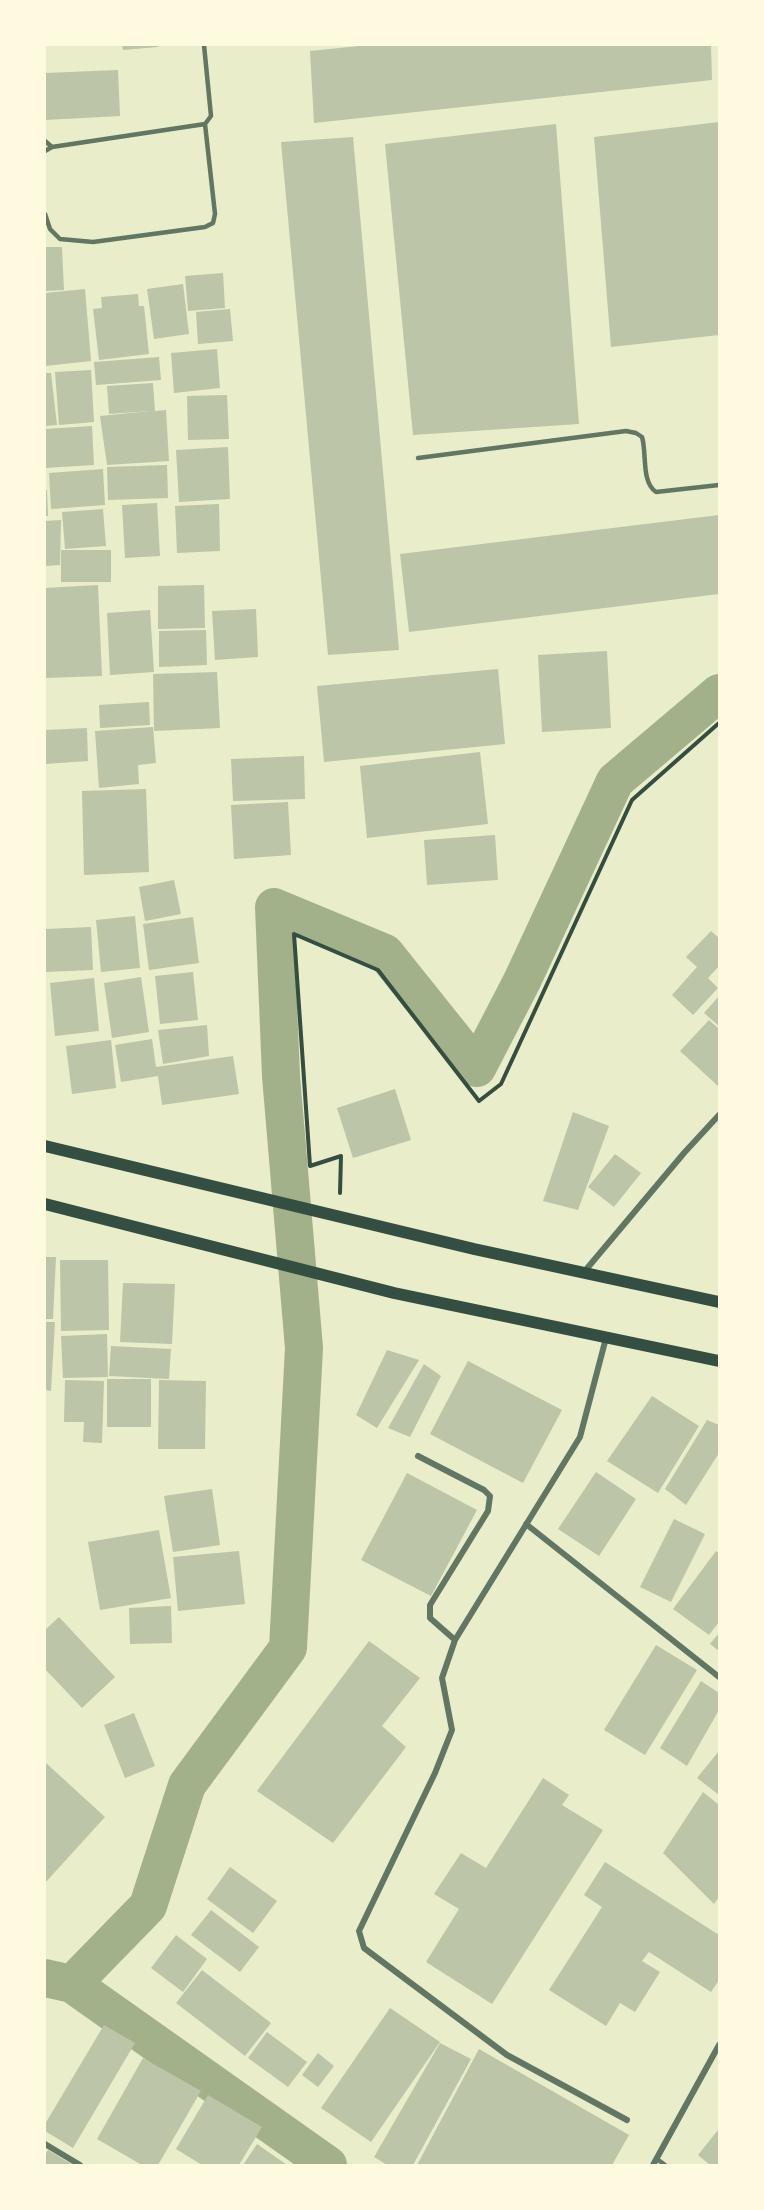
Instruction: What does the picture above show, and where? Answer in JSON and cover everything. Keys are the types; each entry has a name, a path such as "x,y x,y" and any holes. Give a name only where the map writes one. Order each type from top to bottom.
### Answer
{"main road":[{"path":"45,1146 119,1166 340,1218 719,1302"},
{"path":"45,1204 394,1293 719,1361"}],"street":[{"path":"583,1273 719,1115"},
{"path":"606,1338 579,1437 455,1640 442,1678 452,1730 435,1773 359,1931 364,1947 507,2055 627,2120"},
{"path":"418,1456 484,1490 490,1496 489,1511 430,1605 430,1618 455,1640"},
{"path":"526,1524 719,1677"},
{"path":"655,2162 719,2045"},
{"path":"45,2144 80,2165"}],"lane":[{"path":"45,214 50,229 60,239 93,242 205,227 213,223 215,214 205,124 211,116 204,45"},
{"path":"45,151 52,147 205,124"},
{"path":"45,141 52,147"},
{"path":"418,458 626,431 642,437 648,480 651,489 656,492 719,485"},
{"path":"655,2162 665,2165"}],"path":[{"path":"340,1218 341,1156 310,1166 294,934 378,970 479,1101 501,1084 632,800 719,723"}],"building":[{"path":"122,45 157,45 158,47 123,50"},
{"path":"369,45 711,45 712,80 314,123 310,51"},
{"path":"118,70 120,116 45,120 45,73"},
{"path":"719,122 719,335 611,347 594,137"},
{"path":"556,124 579,424 413,435 385,144"},
{"path":"353,137 399,650 328,655 281,142"},
{"path":"45,247 62,247 64,290 45,291"},
{"path":"223,273 225,308 188,311 185,276"},
{"path":"183,284 189,334 154,339 147,289"},
{"path":"85,289 91,361 45,366 45,293"},
{"path":"138,294 139,306 144,306 149,354 99,360 93,309 102,308 101,297"},
{"path":"230,309 233,341 198,344 196,312"},
{"path":"217,349 220,388 174,393 171,353"},
{"path":"159,357 161,380 96,385 94,362"},
{"path":"91,370 94,422 59,425 55,372"},
{"path":"45,373 51,373 57,425 45,426"},
{"path":"153,383 155,411 166,410 169,461 107,465 100,416 150,411 109,414 107,386"},
{"path":"227,395 229,439 188,440 187,396"},
{"path":"92,426 94,465 45,468 45,429"},
{"path":"228,447 230,499 179,502 176,450"},
{"path":"167,465 168,498 108,500 107,467"},
{"path":"103,469 105,505 51,509 49,473"},
{"path":"45,490 47,490 48,516 45,516"},
{"path":"157,503 160,556 125,558 122,505"},
{"path":"219,504 220,551 177,553 175,506"},
{"path":"103,509 106,546 65,549 62,512"},
{"path":"719,515 719,594 409,632 400,554"},
{"path":"61,520 60,565 45,566 45,521"},
{"path":"61,550 111,550 111,582 61,582"},
{"path":"98,585 102,676 45,678 45,588"},
{"path":"204,585 205,628 158,629 158,586"},
{"path":"256,609 258,657 215,660 212,611"},
{"path":"150,610 154,672 110,675 107,613"},
{"path":"206,630 207,665 159,667 159,631"},
{"path":"607,651 611,728 542,732 538,655"},
{"path":"498,669 505,744 324,762 317,686"},
{"path":"217,672 220,728 154,731 153,674"},
{"path":"149,702 150,725 100,728 99,705"},
{"path":"153,727 156,763 138,765 139,784 99,788 95,731"},
{"path":"87,728 88,761 45,764 45,730"},
{"path":"480,752 488,824 367,838 360,766"},
{"path":"304,756 305,799 233,801 231,759"},
{"path":"146,789 149,872 84,875 82,791"},
{"path":"288,802 291,855 234,859 231,805"},
{"path":"495,835 498,880 427,885 424,840"},
{"path":"174,880 181,914 145,921 139,887"},
{"path":"135,916 140,968 101,972 96,920"},
{"path":"193,917 199,963 149,970 143,924"},
{"path":"91,927 93,970 45,972 45,929"},
{"path":"711,931 719,938 719,966 708,978 718,988 693,1015 672,995 697,967 686,957"},
{"path":"193,972 198,1020 160,1024 155,976"},
{"path":"141,977 149,1032 112,1038 104,983"},
{"path":"94,978 99,1031 55,1036 50,983"},
{"path":"719,996 719,1026 704,1013"},
{"path":"709,1020 719,1029 719,1087 680,1051"},
{"path":"207,1025 209,1056 163,1064 158,1030"},
{"path":"152,1039 156,1067 233,1056 239,1094 162,1105 158,1076 121,1082 115,1045"},
{"path":"111,1040 116,1088 72,1094 66,1046"},
{"path":"395,1089 411,1140 353,1158 337,1108"},
{"path":"573,1112 609,1126 578,1210 543,1201"},
{"path":"615,1154 641,1173 614,1207 588,1187"},
{"path":"45,1257 56,1257 53,1319 45,1319"},
{"path":"60,1260 108,1260 109,1330 61,1331"},
{"path":"123,1283 175,1284 172,1344 120,1342"},
{"path":"45,1322 55,1322 51,1391 45,1390"},
{"path":"107,1334 108,1377 63,1378 61,1336"},
{"path":"111,1346 171,1349 169,1379 109,1376"},
{"path":"387,1350 419,1360 377,1428 356,1415"},
{"path":"468,1361 562,1410 523,1483 430,1434"},
{"path":"424,1364 441,1376 410,1437 388,1428"},
{"path":"107,1379 151,1379 151,1427 107,1427"},
{"path":"65,1380 104,1381 102,1443 83,1442 84,1422 64,1422"},
{"path":"159,1380 206,1381 205,1449 158,1449"},
{"path":"652,1396 699,1426 658,1493 607,1461"},
{"path":"707,1420 719,1425 719,1453 686,1505 665,1489"},
{"path":"596,1472 636,1499 599,1556 558,1529"},
{"path":"407,1473 477,1510 431,1596 361,1560"},
{"path":"212,1489 220,1545 173,1552 164,1496"},
{"path":"674,1519 705,1534 671,1602 640,1587"},
{"path":"159,1530 171,1598 100,1610 88,1542"},
{"path":"239,1551 245,1604 178,1611 173,1557"},
{"path":"716,1551 719,1553 719,1622 709,1635 673,1609"},
{"path":"171,1606 172,1643 130,1644 129,1608"},
{"path":"59,1617 115,1677 82,1708 45,1669 45,1630"},
{"path":"719,1633 719,1651 710,1644"},
{"path":"369,1641 420,1678 382,1726 406,1747 333,1843 257,1791"},
{"path":"656,1645 697,1670 645,1755 604,1730"},
{"path":"701,1681 719,1693 719,1710 687,1766 660,1748"},
{"path":"134,1713 155,1766 125,1778 104,1725"},
{"path":"719,1751 719,1795 697,1778"},
{"path":"46,1763 105,1817 45,1883 45,1765"},
{"path":"543,1778 569,1795 562,1805 603,1830 492,2004 426,1962 459,1909 434,1894 461,1853 486,1868"},
{"path":"703,1792 719,1805 719,1897 714,1904 663,1853"},
{"path":"605,1862 719,1935 719,1980 711,1992 649,1952 642,1961 660,1972 635,2012 620,2003 606,2026 549,1990 602,1907 584,1895"},
{"path":"230,1867 277,1901 253,1933 207,1899"},
{"path":"211,1910 259,1947 240,1972 191,1935"},
{"path":"176,1935 207,1959 183,1992 151,1968"},
{"path":"202,1970 271,2023 245,2056 176,2003"},
{"path":"390,2008 440,2042 371,2142 321,2108"},
{"path":"104,2025 135,2043 73,2148 45,2131 45,2124"},
{"path":"267,2032 307,2062 288,2087 248,2058"},
{"path":"440,2043 471,2059 413,2165 387,2165 374,2157"},
{"path":"479,2049 629,2135 612,2165 417,2165"},
{"path":"318,2053 334,2066 318,2087 302,2075"},
{"path":"143,2058 201,2091 158,2165 142,2165 97,2139"},
{"path":"208,2095 262,2127 239,2165 202,2165 176,2149"},
{"path":"718,2130 719,2165 710,2165 698,2155"},
{"path":"257,2144 287,2165 243,2165"},
{"path":"48,2150 73,2165 45,2165 45,2155"}],"waterway":[{"path":"45,1978 72,1984 148,1906 187,1785 288,1648 304,1348 281,1076 274,907 385,953 477,1068 522,981 615,781 719,693"},
{"path":"72,1984 328,2165"}]}
